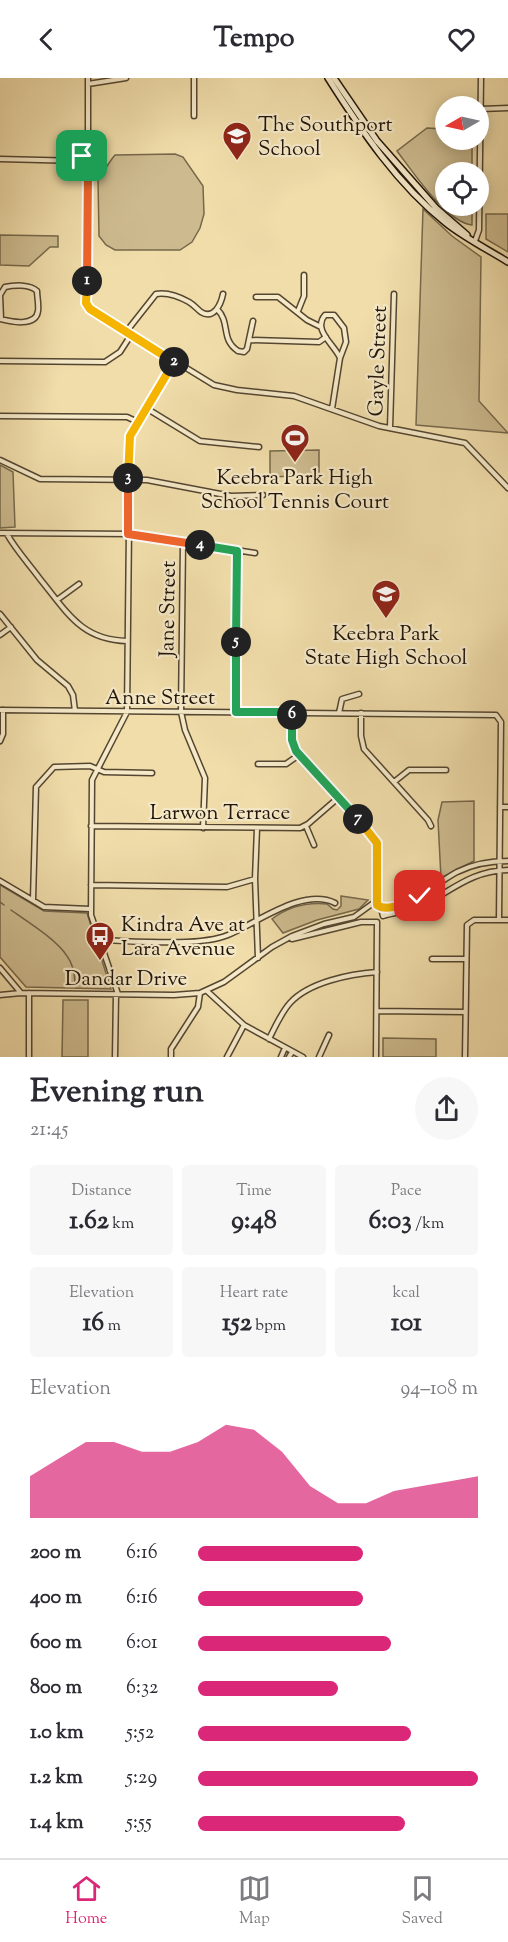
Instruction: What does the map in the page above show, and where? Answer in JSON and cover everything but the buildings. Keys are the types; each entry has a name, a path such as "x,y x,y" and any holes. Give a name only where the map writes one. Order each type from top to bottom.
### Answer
{"main road":[{"path":"328,78 367,136 430,210 459,233 508,262"},
{"path":"334,78 377,141 436,208 473,240"}],"street":[{"path":"88,78 88,153"},
{"path":"88,84 126,78"},
{"path":"194,78 194,116"},
{"path":"481,78 481,96"},
{"path":"489,108 508,108"},
{"path":"473,240 479,230 480,150"},
{"path":"88,153 95,154 98,160 95,167 88,169 82,166 81,161 82,156 88,153"},
{"path":"0,159 81,161"},
{"path":"88,169 86,303 90,309 219,387 294,396 390,429 465,443 508,488"},
{"path":"298,312 304,296 304,275"},
{"path":"5,287 33,288 37,291 36,318 10,322 1,319 0,295 5,287"},
{"path":"126,332 156,294 169,294 189,302 204,313 212,313 217,309 222,302 223,294"},
{"name":"Gayle Street","path":"390,429 394,294"},
{"path":"256,297 278,297 314,325 321,327"},
{"path":"217,309 224,318 227,339 238,351 244,352 250,340 253,321"},
{"path":"332,409 340,358 346,342 341,322 334,315 325,315 321,321 321,327 340,358"},
{"path":"0,362 105,362 120,352 130,334"},
{"path":"250,340 320,342 326,338"},
{"path":"115,1057 117,994 90,909 92,780 127,712 129,439 175,361"},
{"path":"146,408 200,441 258,447"},
{"path":"0,416 127,417 138,422"},
{"path":"0,460 40,479 128,479 155,481 231,496 263,495"},
{"path":"0,533 128,534 255,553"},
{"path":"7,533 15,547 73,620 107,640 127,641"},
{"name":"Jane Street","path":"183,542 181,712 185,730 205,778 202,828"},
{"path":"236,712 237,551"},
{"path":"57,600 79,584"},
{"path":"0,614 37,660 68,686 73,695 75,711"},
{"path":"0,635 11,627"},
{"path":"339,713 342,699 359,694"},
{"path":"0,741 3,734 1,710"},
{"name":"Anne Street","path":"1,710 492,714 499,716 501,722 500,807"},
{"path":"292,712 293,743 299,755 377,843 379,906 383,916"},
{"path":"361,713 363,746 431,826"},
{"path":"258,764 286,764 299,755"},
{"path":"33,900 36,787 54,767 90,766 104,772 152,773"},
{"path":"394,782 409,770 446,770"},
{"name":"Larwon Terrace","path":"91,826 296,828 306,826 338,798"},
{"path":"499,920 500,807 508,807"},
{"path":"306,826 314,845"},
{"path":"257,828 255,879 258,958"},
{"path":"207,991 310,928 354,917 365,911 369,905 389,908 412,900 455,873 469,867 508,861"},
{"path":"376,1057 377,922 383,916 411,910 469,878 508,870"},
{"path":"91,885 227,887 255,879"},
{"path":"0,881 47,908 90,909"},
{"path":"100,940 212,940 253,924 257,920 298,902 328,899 335,903"},
{"path":"365,911 365,917 369,922"},
{"path":"465,1057 466,929 468,923 474,920 508,920"},
{"path":"289,939 357,922 377,922"},
{"path":"432,959 466,959"},
{"path":"0,968 21,993"},
{"path":"269,1039 288,1006 309,988 377,972"},
{"name":"Dandar Drive","path":"0,995 21,993 174,995 207,991 244,1025 303,1057"},
{"path":"29,993 29,1057"},
{"path":"171,1057 171,1049 199,1003 200,993"},
{"path":"377,1011 465,1012"},
{"path":"227,1057 244,1025"},
{"path":"319,1057 329,1035"},
{"path":"281,1057 285,1048"},
{"path":"289,1057 292,1052"}],"shaded area":[{"path":"427,128 435,128 435,150 472,150 472,162 435,162 435,199 397,151"},
{"path":"175,154 183,157 203,186 204,214 200,228 192,242 180,250 115,250 106,245 99,236 98,180 115,155"},
{"path":"423,209 452,236 481,257 479,401 508,433 416,425"},
{"path":"508,214 508,252 486,239 486,216"},
{"path":"453,216 472,216 472,225"},
{"path":"0,235 58,236 58,247 50,247 29,266 0,265"},
{"name":"Keebra Park High School Tennis Court","path":"319,450 319,475 270,477 270,451"},
{"path":"0,465 13,472 15,527 0,528"},
{"path":"474,801 474,861 441,878 438,820 442,802"},
{"path":"0,885 44,911 87,913 111,989 26,987 0,957"},
{"path":"341,896 368,900 359,909 317,920 283,933 272,919 291,908 312,904 327,904 337,910 341,906"},
{"path":"63,1000 88,1000 88,1057 62,1057"},
{"path":"383,1038 436,1039 436,1057 383,1057"}],"waterway":[{"path":"0,902 4,905"},
{"path":"11,910 41,931 62,950 72,966 75,985"}],"place":[{"name":"The Southport School","path":"237,162"},
{"name":"Keebra Park High School Tennis Court","path":"295,464"},
{"name":"Keebra Park State High School","path":"386,620"},
{"name":"Kindra Ave at Lara Avenue","path":"100,962"}],"route":[{"path":"82,156 81,164 88,169 86,303 90,309 175,361 130,436 128,534 237,551 236,712 292,712 292,740 296,751 377,843 377,905 381,908 389,908 420,896"}]}
